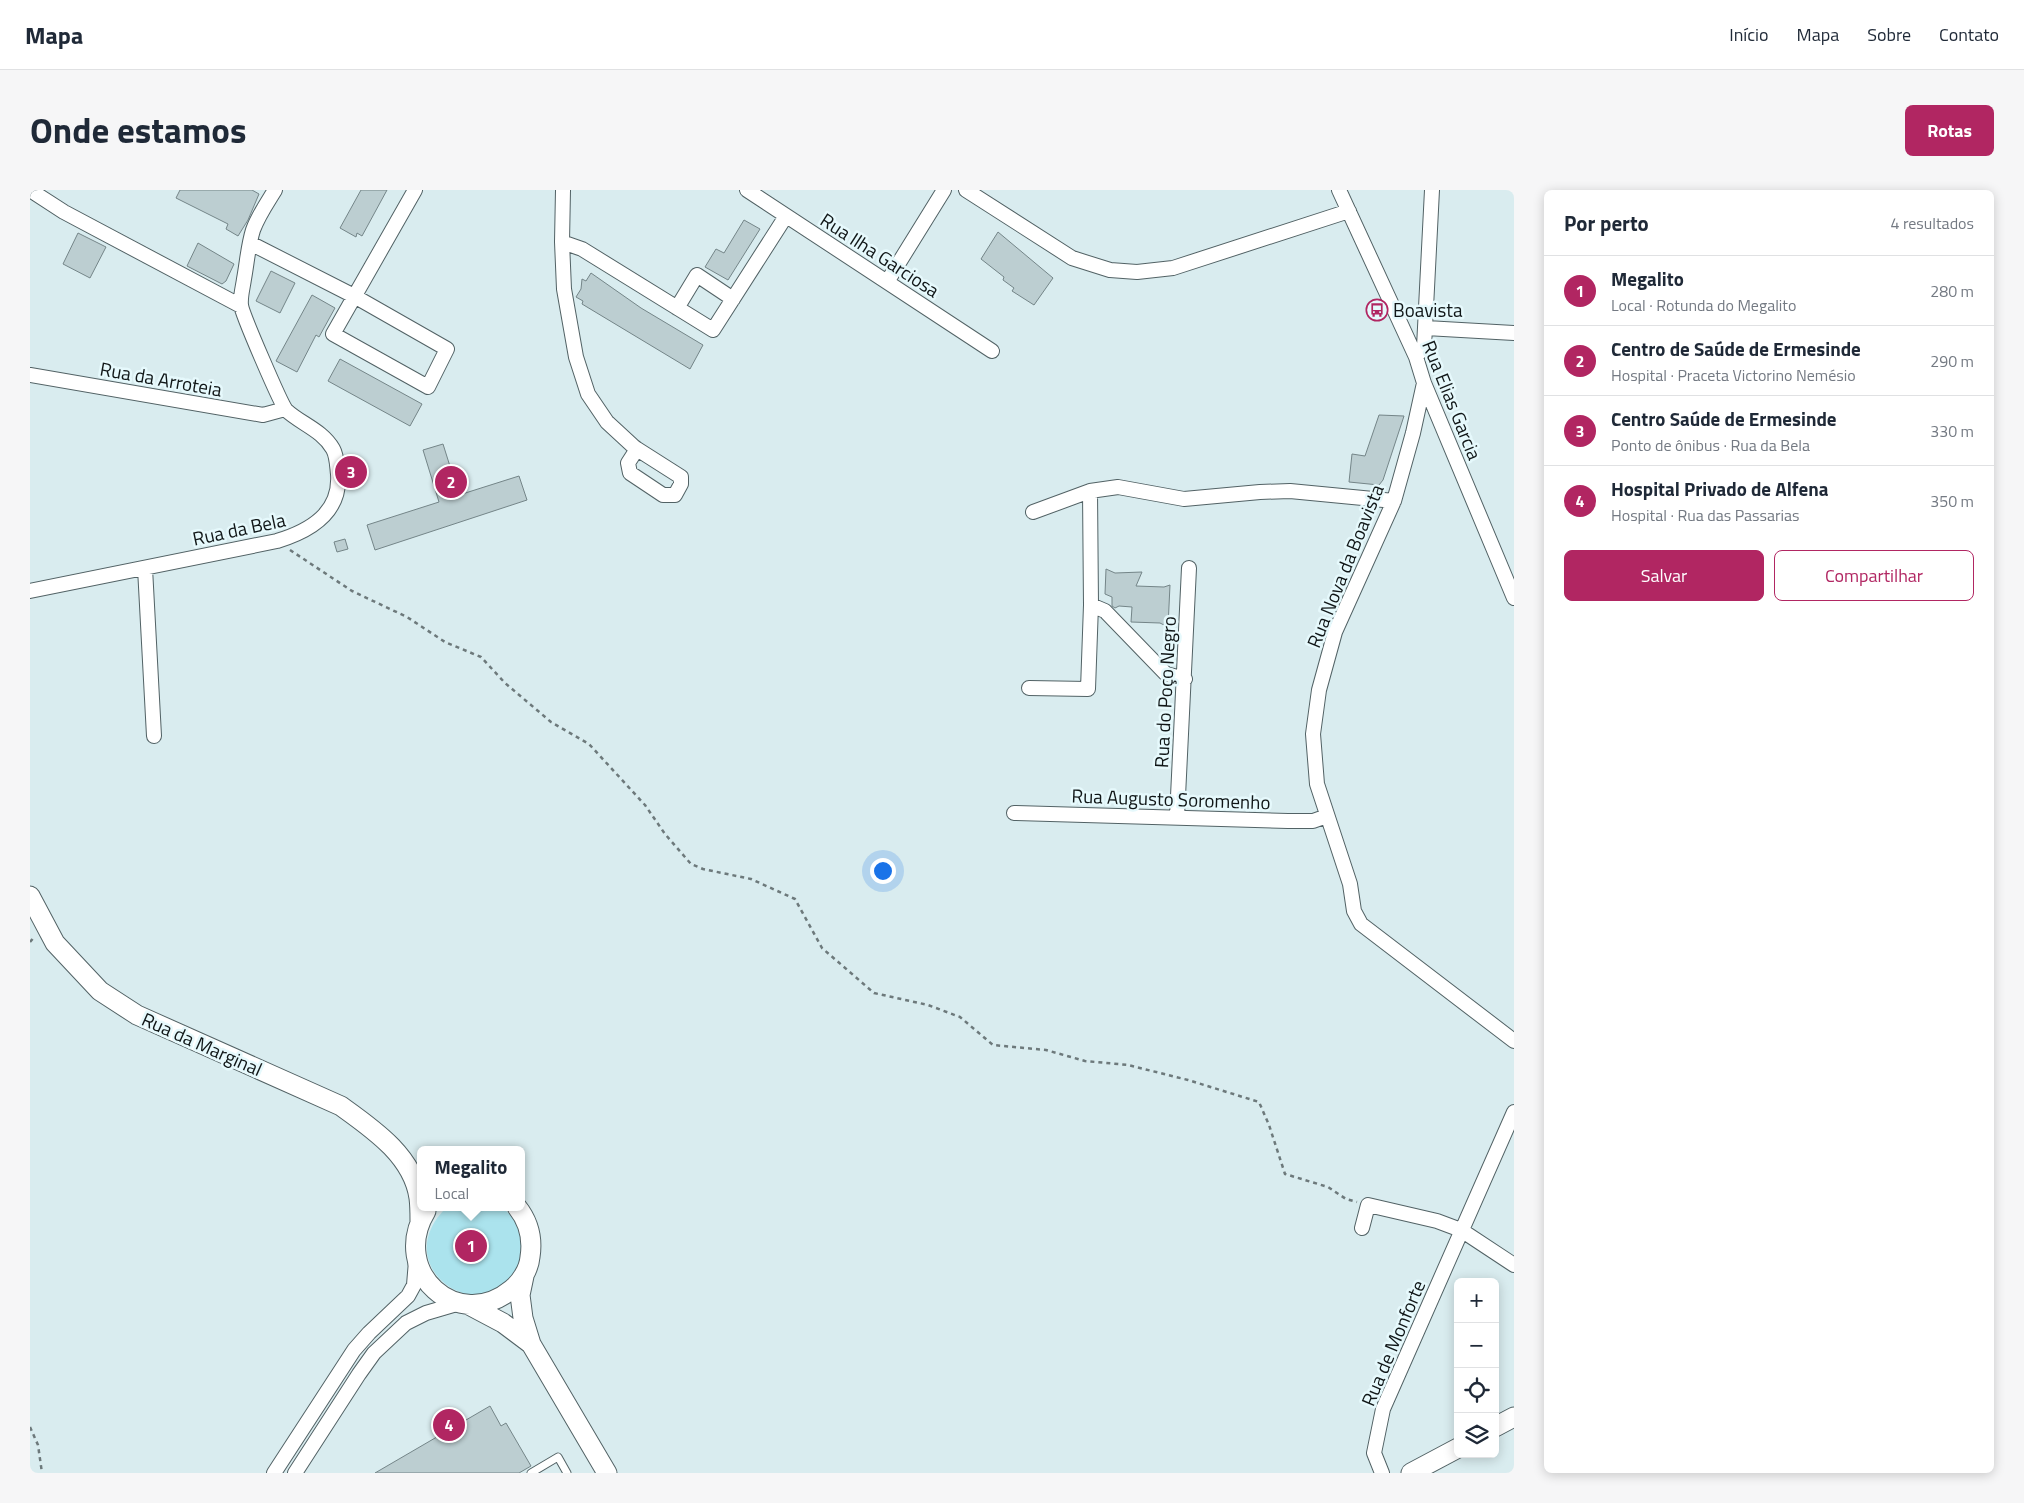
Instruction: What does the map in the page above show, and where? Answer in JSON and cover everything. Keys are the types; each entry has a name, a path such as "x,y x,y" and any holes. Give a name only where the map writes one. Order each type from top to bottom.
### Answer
{"street":[{"path":"30,190 64,212 241,306"},
{"path":"275,190 254,229 250,243 241,306 285,409"},
{"path":"250,243 354,296 447,350 428,387 333,334 354,296 415,190"},
{"path":"563,190 562,242 564,289 576,357 588,394 607,422 638,449"},
{"name":"Rua Ilha Garciosa","path":"746,190 992,352"},
{"path":"887,282 944,190"},
{"path":"966,190 1072,258 1110,270 1137,272 1173,268 1349,211"},
{"name":"Rua Elias Garcia","path":"1339,190 1416,357 1424,383 1514,598"},
{"path":"1416,357 1424,347 1426,328 1432,190"},
{"path":"562,242 582,249 713,330 786,216"},
{"path":"677,308 697,275 733,298"},
{"path":"1426,328 1514,333"},
{"name":"Rua da Arroteia","path":"30,375 263,415 285,409"},
{"name":"Rua Nova da Boavista","path":"1424,383 1413,433 1394,501 1335,632 1318,690 1313,734 1317,784 1350,884 1354,911 1361,924 1514,1041"},
{"name":"Rua da Bela","path":"30,592 278,541 298,535 312,527 331,507 337,495 337,464 333,449 316,430 285,409"},
{"path":"1033,512 1090,491 1118,487 1184,499 1290,491 1394,501"},
{"path":"1029,688 1088,689 1091,605 1090,491"},
{"path":"145,568 154,736"},
{"name":"Rua do Poço Negro","path":"1177,818 1189,568"},
{"path":"1091,605 1105,611 1166,674 1184,679"},
{"name":"Rua Augusto Soromenho","path":"1014,813 1305,821 1313,821 1327,816"},
{"name":"Rua da Marginal","path":"30,896 55,943 100,991 137,1015 341,1106 363,1122 404,1159 417,1166"},
{"path":"1461,1230 1514,1112"},
{"name":"Rua da Marginal","path":"404,1159 417,1191"},
{"path":"1362,1228 1368,1205 1461,1230 1514,1265"},
{"path":"520,1211 530,1229 532,1245 530,1261 524,1276 520,1296 523,1318 531,1344 607,1473"},
{"name":"Rua da Marginal","path":"415,1255 415,1238 424,1214"},
{"name":"Rua de Monforte","path":"1382,1473 1374,1453 1383,1409 1461,1230"},
{"path":"415,1255 420,1272 430,1286 444,1297 464,1304 504,1323 531,1344"},
{"path":"274,1473 354,1350 408,1296 414,1285 415,1255"},
{"path":"295,1473 374,1353 406,1323 426,1313 464,1304 481,1304 494,1301 505,1295 524,1276"},
{"path":"1499,1425 1514,1417"},
{"path":"284,1473 287,1463 306,1435 308,1420"},
{"path":"1410,1473 1454,1450"}],"lane":[{"path":"531,1473 558,1457 566,1470"},
{"path":"541,1473 545,1465"}],"path":[{"path":"278,541 352,591 406,617 445,642 481,657 505,683 551,722 589,744 644,805 665,834 691,864 703,869 751,879 795,898 822,948 874,993 928,1005 960,1017 993,1045 1046,1050 1085,1061 1128,1065 1188,1080 1259,1102 1269,1125 1285,1174 1328,1186 1346,1199 1368,1205"},
{"path":"30,942 36,935"},
{"path":"30,1427 38,1445 42,1473"}],"shaded area":[{"path":"444,1211 506,1211 517,1226 521,1238 521,1258 510,1278 494,1291 476,1295 458,1291 442,1282 431,1267 427,1248 431,1228"}],"building":[{"path":"180,190 252,190 259,194 248,220 238,236 226,229 228,224 176,198"},
{"path":"361,190 387,190 362,236 357,233 356,237 340,228"},
{"path":"744,220 760,229 728,280 705,267 716,249 724,253"},
{"path":"998,232 1053,278 1034,305 1012,291 1014,288 1003,280 1004,277 981,259"},
{"path":"78,233 106,247 90,278 63,264"},
{"path":"198,243 234,264 226,281 222,284 187,266"},
{"path":"271,271 295,283 280,313 256,301"},
{"path":"591,273 641,308 703,345 690,369 582,304 583,301 576,297 581,289 582,279 586,281"},
{"path":"312,295 335,308 319,337 316,335 297,372 276,361"},
{"path":"340,359 422,404 410,426 328,381"},
{"path":"1379,415 1404,416 1383,480 1379,485 1349,482 1352,454 1365,456"},
{"path":"443,444 459,495 519,476 527,500 375,550 367,525 439,502 423,450"},
{"path":"345,539 348,549 337,552 334,542"},
{"path":"1106,569 1115,573 1142,572 1136,586 1164,587 1170,585 1168,627 1160,623 1131,622 1132,607 1119,606 1115,608 1112,606 1112,597 1105,594"},
{"path":"490,1406 501,1426 506,1423 531,1466 519,1473 375,1473"}],"place":[{"name":"Boavista","path":"1377,310"},
{"name":"Centro Saúde de Ermesinde","path":"351,472"},
{"name":"Centro de Saúde de Ermesinde","path":"451,482"},
{"name":"Megalito","path":"471,1246"},
{"name":"Hospital Privado de Alfena","path":"449,1425"}]}
